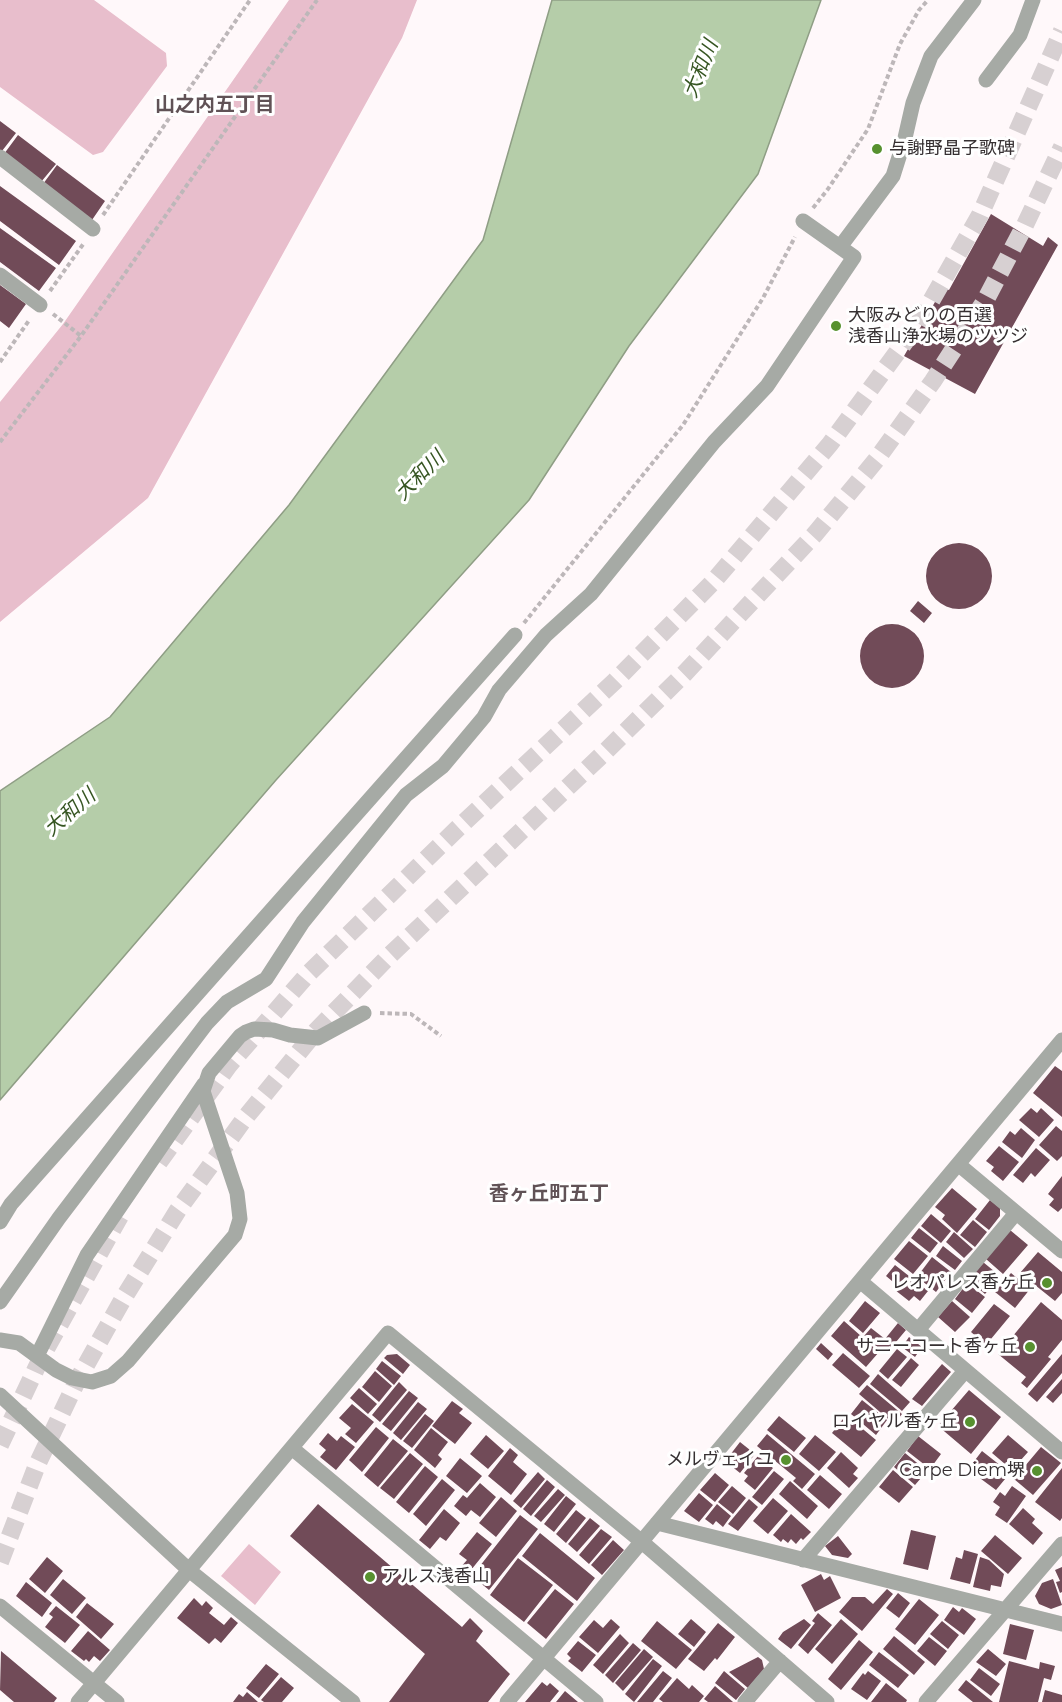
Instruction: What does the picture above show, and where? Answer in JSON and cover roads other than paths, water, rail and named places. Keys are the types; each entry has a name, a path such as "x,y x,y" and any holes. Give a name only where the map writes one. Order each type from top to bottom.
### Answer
{"street":[{"path":"840,247 893,176 905,138 912,103 931,56 974,0"},
{"path":"986,80 1020,35 1034,0"},
{"path":"0,157 93,229"},
{"path":"0,1302 59,1218 207,1023 227,1002 266,979 303,922 406,795 443,765 484,717 505,682 546,635 591,594 714,442 767,386 854,257 803,221"},
{"path":"0,275 40,305"},
{"path":"0,1222 12,1204 514,635"},
{"path":"37,1356 87,1254 204,1084 209,1073 240,1036 254,1029 318,1038 364,1013"},
{"path":"507,1702 958,1164 1060,1048"},
{"path":"0,1328 37,1356 72,1378 92,1382 111,1376 128,1361 235,1235 240,1219 237,1193 203,1091 204,1084"},
{"path":"958,1164 1062,1251"},
{"path":"918,1330 1016,1213"},
{"path":"860,1281 1062,1452"},
{"path":"78,1702 388,1333 642,1542 827,1702"},
{"path":"0,1340 19,1343"},
{"path":"802,1560 965,1371"},
{"path":"0,1395 190,1571 353,1702"},
{"path":"292,1449 596,1702"},
{"path":"657,1523 1062,1624"},
{"path":"926,1702 1062,1544"},
{"path":"0,1606 117,1702"},
{"path":"745,1702 780,1661"}],"water":[{"name":"大和川","path":"552,0 821,0 758,174 629,346 529,500 276,780 0,1100 0,791 110,717 289,505 483,240"}],"tunnel":[{"path":"159,1162 229,1065 308,974 456,830 615,681 713,582 830,444 918,324 980,215 1062,31"},
{"path":"0,1562 37,1465 77,1381 123,1299 178,1210 245,1118 317,1030 388,957 685,673 815,534 877,459 933,381 985,301 1062,147"},
{"path":"0,1445 42,1356 120,1216"}],"place":[{"name":"与謝野晶子歌碑","path":"877,149"},
{"name":"大阪みどりの百選 浅香山浄水場のツツジ","path":"836,326"},
{"name":"レオパレス香ヶ丘","path":"1047,1283"},
{"name":"サニーコート香ヶ丘","path":"1030,1347"},
{"name":"ロイヤル香ヶ丘","path":"970,1422"},
{"name":"メルヴェイユ","path":"786,1460"},
{"name":"Carpe Diem堺","path":"1037,1471"},
{"name":"アルス浅香山","path":"370,1577"}],"district":[{"name":"山之内五丁目","path":"215,105"},
{"name":"香ヶ丘町五丁","path":"549,1194"}]}
